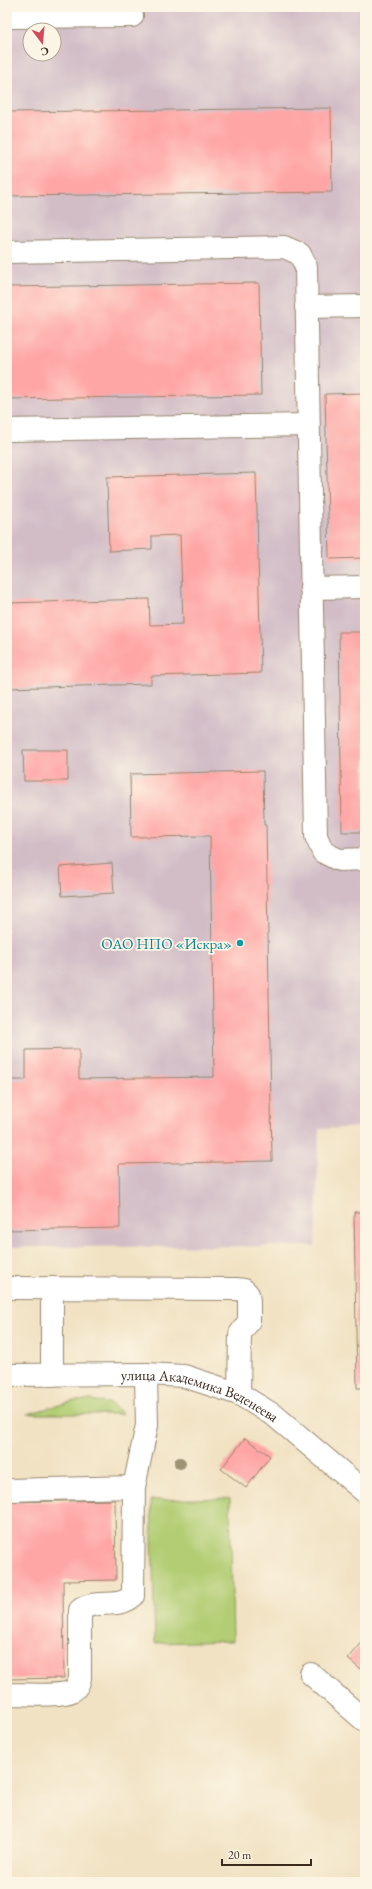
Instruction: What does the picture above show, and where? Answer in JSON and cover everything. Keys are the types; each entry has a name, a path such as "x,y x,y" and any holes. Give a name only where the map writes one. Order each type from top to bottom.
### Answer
{"street":[{"path":"7,17 132,16"},
{"path":"7,252 284,247 300,254 306,268 316,836 323,852 339,860 365,859"},
{"path":"306,306 365,306"},
{"path":"7,430 308,425"},
{"path":"311,588 365,587"},
{"path":"7,1288 236,1288 244,1290 248,1294 249,1321 240,1334 239,1394"},
{"path":"52,1288 52,1375"},
{"path":"8,1694 62,1694 73,1691 78,1685 80,1678 80,1610 85,1606 93,1604 119,1604 128,1601 133,1596 134,1487 147,1425 146,1374"},
{"name":"улица Академика Веденеева","path":"7,1375 146,1374 184,1376 239,1394 275,1416 365,1492"},
{"path":"7,1490 134,1487"},
{"path":"311,1674 365,1721"}],"shaded area":[{"path":"7,7 365,7 365,1127 319,1129 315,1246 7,1247"}],"green space":[{"path":"91,1400 112,1404 122,1414 27,1414 74,1401"},
{"path":"230,1498 233,1641 155,1643 151,1500"}],"building":[{"path":"331,108 332,192 7,196 7,112"},
{"path":"259,283 261,395 7,399 7,287"},
{"path":"365,393 365,558 329,559 325,394"},
{"path":"256,473 261,673 151,676 151,684 7,688 7,603 149,599 150,625 183,624 180,535 152,536 152,549 109,551 107,477"},
{"path":"339,632 365,632 365,832 342,832"},
{"path":"23,750 68,750 68,781 24,781"},
{"name":"ОАО НПО «Искра»","path":"263,771 264,825 266,825 272,1161 119,1164 120,1228 7,1230 7,1080 26,1080 26,1050 79,1049 79,1079 214,1077 210,836 131,837 130,774"},
{"path":"112,863 114,893 62,896 60,867"},
{"path":"354,1212 365,1212 365,1388 357,1388"},
{"path":"245,1438 270,1456 246,1488 221,1469"},
{"path":"115,1500 116,1580 63,1581 64,1678 7,1679 7,1502"},
{"path":"365,1639 365,1673 348,1659"}],"place":[{"name":"ОАО НПО «Искра»","path":"240,943"}]}
